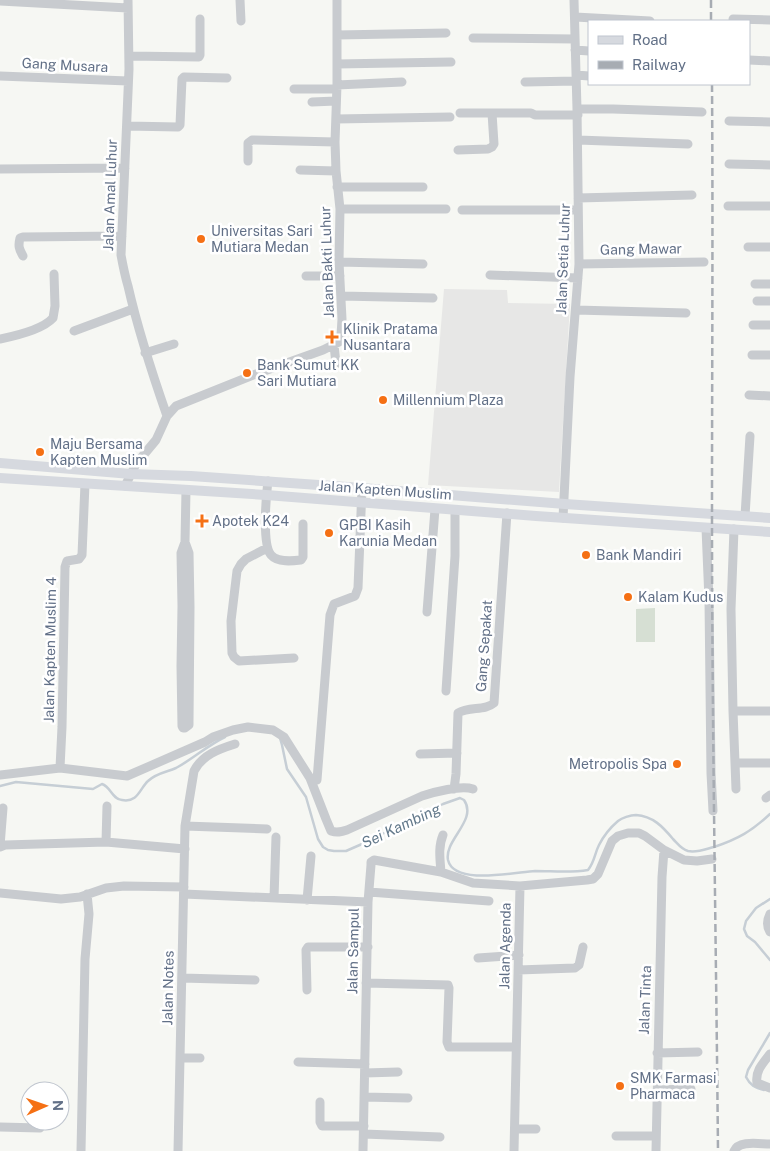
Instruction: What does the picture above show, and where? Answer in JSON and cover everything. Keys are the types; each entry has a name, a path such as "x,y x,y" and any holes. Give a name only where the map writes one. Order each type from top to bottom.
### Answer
{"main road":[{"name":"Jalan Kapten Muslim","path":"0,463 131,474 268,481 770,518"},
{"name":"Jalan Kapten Muslim","path":"0,478 266,495 435,509 770,532"}],"street":[{"path":"240,0 240,21"},
{"name":"Jalan Bakti Luhur","path":"334,345 339,342 341,336 342,319 339,262 340,209 335,142 337,0"},
{"name":"Jalan Setia Luhur","path":"564,518 570,377 579,264 578,112 574,0"},
{"path":"0,1 128,4"},
{"name":"Jalan Amal Luhur","path":"128,4 128,81 121,256 133,309 167,416"},
{"path":"575,16 635,20"},
{"path":"128,56 199,57 200,19"},
{"path":"733,19 770,20"},
{"path":"337,35 446,34"},
{"path":"473,38 575,39"},
{"path":"575,50 588,51"},
{"path":"750,60 770,61"},
{"path":"337,64 450,62"},
{"name":"Gang Musara","path":"0,76 128,81"},
{"path":"525,82 588,76"},
{"path":"126,126 178,127 180,125 182,79 184,77 228,78"},
{"path":"294,90 402,82"},
{"path":"312,102 336,101"},
{"path":"460,113 531,113 540,115 613,109 702,112"},
{"path":"458,150 488,149 492,147 494,144 492,113"},
{"path":"336,119 450,117"},
{"path":"728,121 770,122"},
{"path":"248,161 248,143 252,140 335,142"},
{"path":"578,140 688,144"},
{"path":"729,164 770,165"},
{"path":"0,169 125,168"},
{"path":"300,170 336,171"},
{"path":"337,187 423,187"},
{"path":"578,198 692,195"},
{"path":"728,206 770,206"},
{"path":"340,209 446,209"},
{"path":"462,210 578,210"},
{"path":"23,256 19,250 19,243 20,238 23,237 122,236"},
{"path":"748,247 770,247"},
{"path":"339,262 423,264"},
{"name":"Gang Mawar","path":"579,264 704,262"},
{"path":"0,339 24,333 46,324 53,318 55,306 54,274"},
{"path":"490,275 578,278"},
{"path":"306,276 340,276"},
{"path":"755,284 770,284"},
{"path":"341,296 433,298"},
{"path":"757,301 770,301"},
{"path":"74,332 133,309"},
{"path":"576,310 686,313"},
{"path":"753,325 770,325"},
{"path":"146,353 174,344"},
{"path":"125,486 136,464 156,440 167,416 176,406 334,345 336,364"},
{"path":"752,355 770,356"},
{"path":"750,395 770,396"},
{"path":"745,516 750,436"},
{"path":"268,481 265,502 267,548 271,555 279,560 300,560 303,557 303,524"},
{"name":"Jalan Kapten Muslim 4","path":"60,768 65,567 67,561 79,559 82,555 85,484"},
{"path":"316,780 330,615 334,604 355,596 358,588 362,488"},
{"path":"185,666 189,725 183,728 186,607 181,553 185,542 186,490"},
{"path":"427,612 435,509"},
{"path":"446,691 455,556 455,510"},
{"name":"Gang Sepakat","path":"454,789 458,713 494,703 507,513"},
{"path":"706,528 713,811"},
{"path":"734,529 731,609 736,712 736,789"},
{"path":"267,548 246,559 237,571 231,621 232,653 239,661 294,658"},
{"path":"736,712 770,712"},
{"path":"0,775 60,768 127,776 233,730 260,727 273,730 284,737 310,778 331,831 340,832 347,830 432,792 472,789"},
{"name":"Jalan Notes","path":"178,1151 185,826 194,771 197,764 213,753 235,744"},
{"path":"420,754 457,753"},
{"path":"735,764 770,763"},
{"path":"106,842 107,806"},
{"path":"0,847 3,808"},
{"path":"185,826 267,830"},
{"name":"Jalan Agenda","path":"514,1151 520,886 593,879 598,874 612,841 618,836 628,833 639,833 664,850"},
{"path":"443,835 440,841 439,852 442,872 473,883 520,886"},
{"path":"274,898 276,837"},
{"path":"0,847 5,844 106,842 185,849"},
{"path":"664,850 684,860 712,859"},
{"name":"Jalan Tinta","path":"656,1151 657,1053 664,850"},
{"path":"306,900 311,856"},
{"name":"Jalan Sampul","path":"363,1151 370,865 374,860 442,872"},
{"path":"0,893 61,899 80,897 106,888 124,886 274,898 368,902"},
{"path":"369,892 489,901"},
{"path":"81,1151 85,959 89,914 87,894"},
{"path":"770,914 767,921 770,932"},
{"path":"307,990 306,950 308,947 368,947"},
{"path":"518,970 575,968 579,965 583,947"},
{"path":"478,958 518,955"},
{"path":"182,978 255,980"},
{"path":"366,983 448,985 447,1042 449,1046 516,1047"},
{"path":"657,1053 698,1052"},
{"path":"770,1054 757,1073 756,1078 757,1083 770,1088"},
{"path":"180,1058 200,1058"},
{"path":"298,1062 398,1072"},
{"path":"658,1090 691,1088"},
{"path":"364,1097 408,1098"},
{"path":"320,1102 320,1122 322,1126 440,1137"},
{"path":"0,1127 20,1128"},
{"path":"515,1129 536,1129"},
{"path":"616,1136 656,1136"},
{"path":"734,1151 743,1144 770,1144"}],"shaded area":[{"path":"444,289 507,290 508,303 570,304 559,492 428,485"},
{"path":"655,608 655,642 636,642 636,609"}],"waterway":[{"name":"Sei Kambing","path":"0,786 16,782 93,789 102,784 116,798 122,800 132,799 151,778 176,768 225,737"},
{"name":"Sei Kambing","path":"280,738 287,769 306,797 318,839 323,847 328,850 346,851 443,804 460,798 464,800 467,815 448,852 448,860 453,868 461,873 473,875 487,876 535,871 569,872 588,870 607,832 618,821 631,816 648,817 661,826 681,848 688,851 701,851 738,838 770,814"},
{"name":"Sei Kambing","path":"770,899 756,908 746,921 744,929 747,936 755,942 770,960"},
{"name":"Sei Kambing","path":"764,1090 753,1086 746,1077 748,1070 770,1033"}],"railway":[{"path":"711,0 711,20"},
{"path":"712,85 712,593 718,1151"}],"place":[{"name":"Universitas Sari Mutiara Medan","path":"201,239"},
{"name":"Klinik Pratama Nusantara","path":"332,337"},
{"name":"Bank Sumut KK Sari Mutiara","path":"247,373"},
{"name":"Millennium Plaza","path":"383,400"},
{"name":"Maju Bersama Kapten Muslim","path":"40,452"},
{"name":"Apotek K24","path":"202,521"},
{"name":"GPBI Kasih Karunia Medan","path":"329,533"},
{"name":"Bank Mandiri","path":"586,555"},
{"name":"Kalam Kudus","path":"628,597"},
{"name":"Metropolis Spa","path":"677,764"},
{"name":"SMK Farmasi Pharmaca","path":"620,1086"}]}
